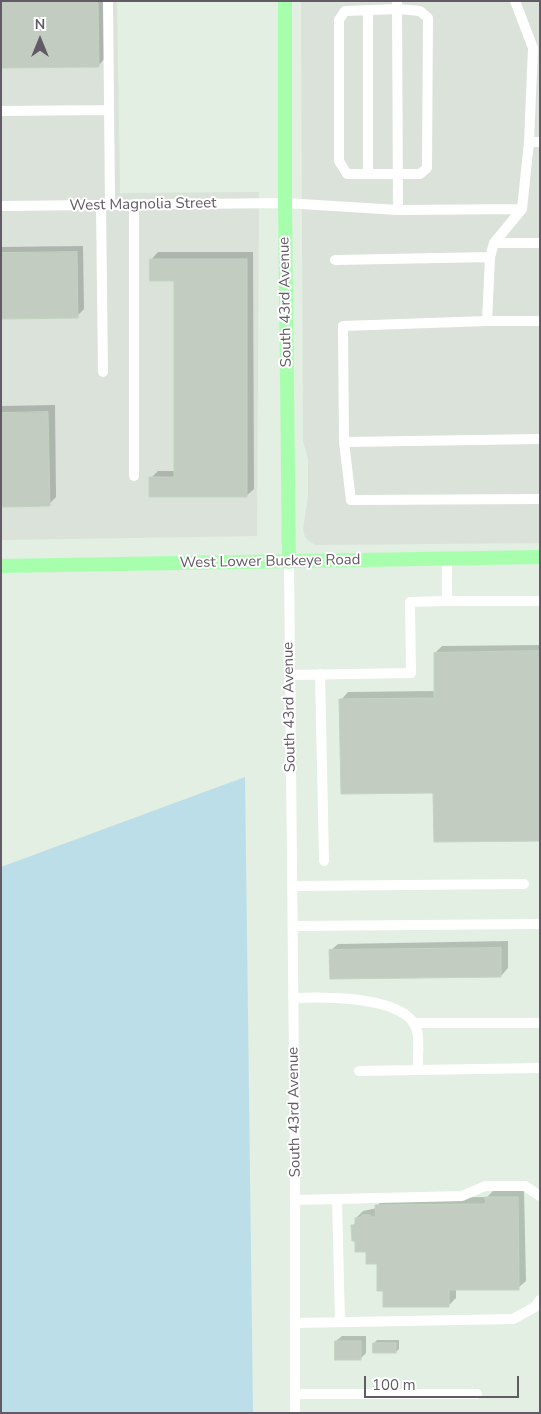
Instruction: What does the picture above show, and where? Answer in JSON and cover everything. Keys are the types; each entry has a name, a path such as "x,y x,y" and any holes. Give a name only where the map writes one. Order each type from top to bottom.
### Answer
{"main road":[{"name":"South 43rd Avenue","path":"285,1 289,562"},
{"name":"West Lower Buckeye Road","path":"1,566 540,557"}],"street":[{"path":"102,372 109,110 108,1"},
{"path":"487,321 490,257 494,243 522,210 529,142 536,48 515,1"},
{"path":"398,5 398,210"},
{"path":"398,5 420,11 428,18 427,168 420,174 347,174 339,161 339,20 346,11 368,10 398,5"},
{"path":"368,10 368,174"},
{"path":"1,111 109,110"},
{"path":"529,142 540,142"},
{"name":"West Magnolia Street","path":"1,206 285,203 398,210 522,210"},
{"path":"134,205 134,476"},
{"path":"494,243 540,243"},
{"path":"335,260 490,257"},
{"path":"540,321 343,326 344,442 351,500 540,499"},
{"path":"344,442 540,439"},
{"path":"447,559 447,602"},
{"name":"South 43rd Avenue","path":"289,562 294,998 295,1413"},
{"path":"290,675 411,673 410,602 540,601"},
{"path":"320,674 324,861"},
{"path":"292,886 524,884"},
{"path":"293,926 540,924"},
{"path":"294,998 358,999 389,1008 410,1017 417,1031 418,1070"},
{"path":"413,1023 540,1023"},
{"path":"359,1071 540,1068"},
{"path":"295,1200 462,1196 485,1186 526,1186 540,1196"},
{"path":"337,1199 340,1322"},
{"path":"295,1323 513,1319 535,1307 540,1300"},
{"path":"295,1394 477,1394"}],"shaded area":[{"path":"1,1 117,1 120,193 259,192 257,536 1,540"},
{"path":"301,1 540,1 540,543 316,545 305,537 303,530 308,496 308,459 303,441"},
{"path":"245,777 253,1413 1,1413 1,867"}],"building":[{"path":"1,1 98,1 99,67 1,68"},
{"path":"77,252 78,318 1,319 1,253"},
{"path":"150,259 247,259 247,497 149,497 149,477 174,477 174,281 150,281"},
{"path":"48,412 50,506 1,507 1,413"},
{"path":"540,651 540,841 434,842 433,793 341,794 339,699 434,698 434,653"},
{"path":"501,948 501,977 330,979 329,950"},
{"path":"485,1197 518,1197 519,1290 449,1290 449,1307 383,1307 383,1291 377,1291 377,1264 366,1264 366,1252 355,1252 355,1241 352,1241 351,1225 355,1225 355,1218 362,1217 362,1215 376,1217 375,1205 486,1204"},
{"path":"335,1341 361,1341 361,1360 335,1360"},
{"path":"373,1343 396,1343 396,1353 373,1353"}]}
